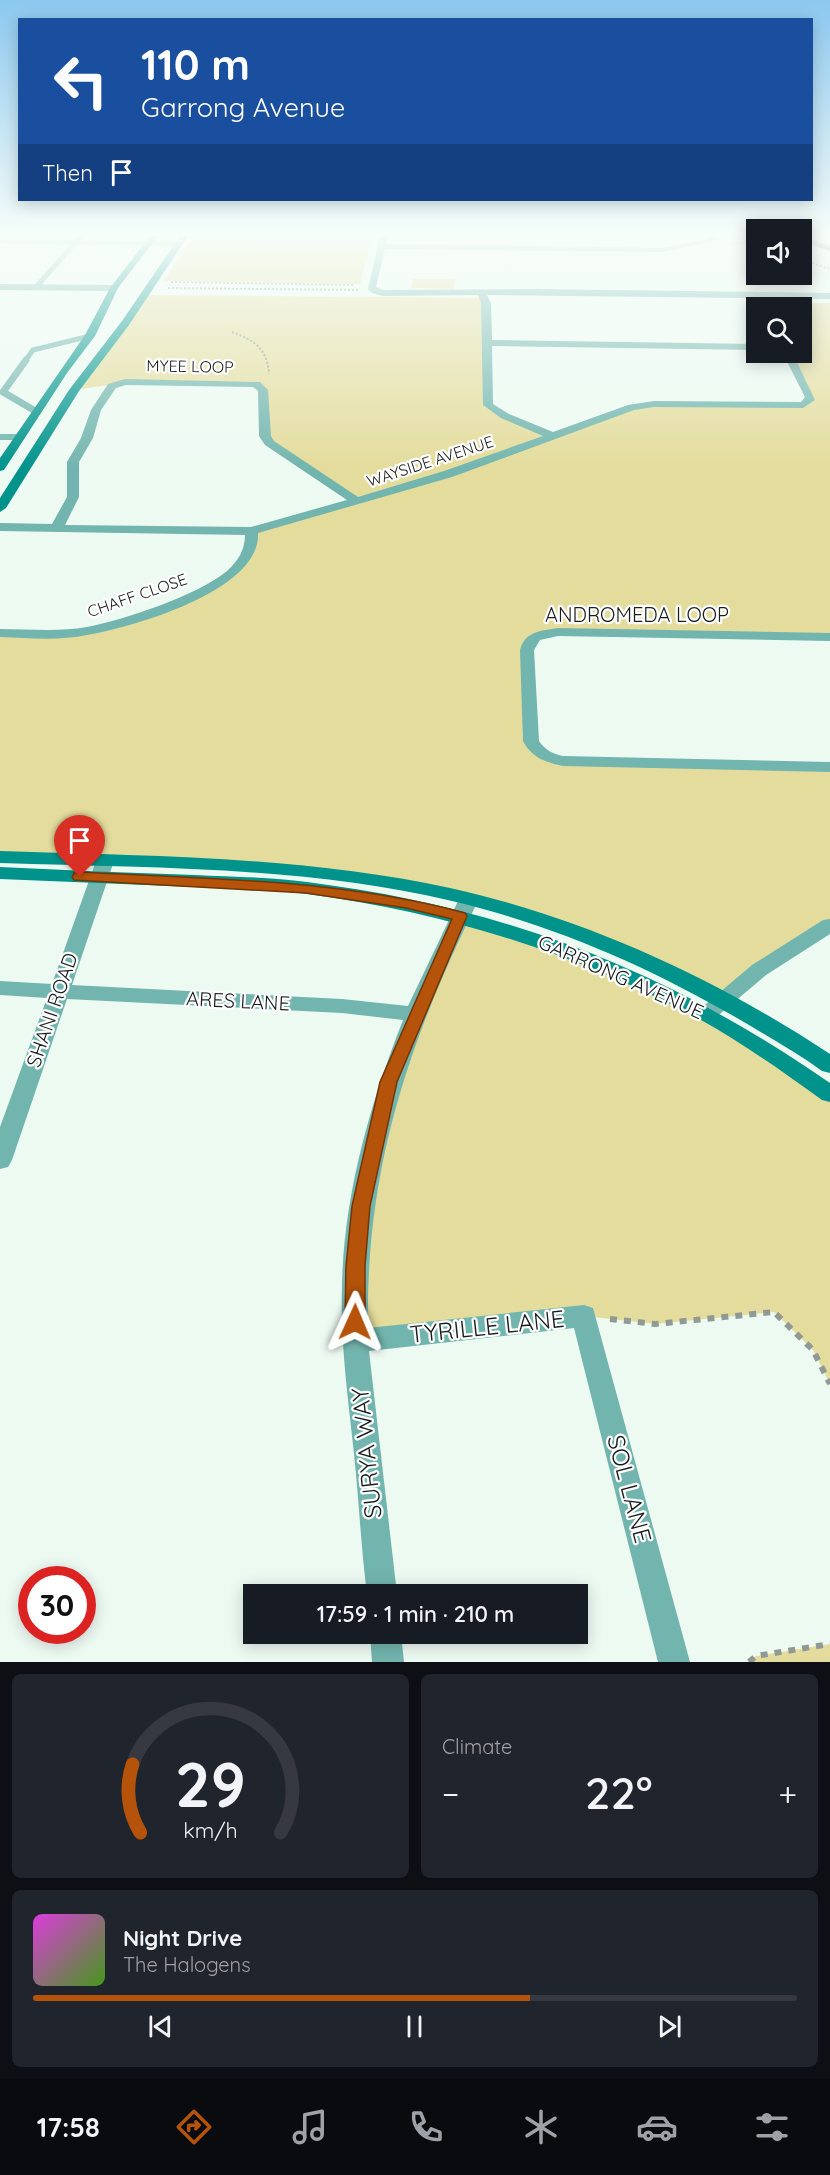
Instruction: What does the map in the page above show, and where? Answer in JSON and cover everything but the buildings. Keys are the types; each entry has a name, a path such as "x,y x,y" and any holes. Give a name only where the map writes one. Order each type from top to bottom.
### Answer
{"street":[{"path":"1,464 90,336 99,314"},
{"path":"0,508 74,390 131,314"},
{"path":"486,314 488,405 505,416 554,436"},
{"path":"486,343 746,347"},
{"name":"WAYSIDE AVENUE","path":"0,527 251,531 358,502 448,474 621,411 644,405 803,405 810,400 810,397 793,363"},
{"name":"MYEE LOOP","path":"57,528 73,497 74,462 87,438 96,410 112,386 136,381 256,384 263,390 265,436 273,448 358,502"},
{"path":"0,437 20,437"},
{"name":"CHAFF CLOSE","path":"0,633 88,631 122,622 202,591 230,575 239,565 250,549 251,531"},
{"name":"ANDROMEDA LOOP","path":"830,637 558,632 534,637 527,650 531,741 534,749 544,758 563,761 830,767"},
{"name":"GARRONG AVENUE","path":"0,857 306,888 406,903 464,908 552,924 595,940 724,1000 830,1065"},
{"name":"GARRONG AVENUE","path":"0,873 102,869"},
{"name":"SHANI ROAD","path":"0,1160 102,869"},
{"name":"GARRONG AVENUE","path":"464,908 604,964 707,1014 784,1061 830,1094"},
{"name":"SURYA WAY","path":"381,1584 355,1341 356,1266 361,1206 389,1082 416,1014 464,908"},
{"path":"707,1014 759,970 827,930"},
{"name":"ARES LANE","path":"0,988 59,989 95,994 342,1006 416,1014"},
{"name":"TYRILLE LANE","path":"355,1341 584,1316"},
{"name":"SOL LANE","path":"584,1316 674,1662"},
{"path":"387,1644 388,1662"}],"lane":[{"path":"37,412 3,392 33,350 90,336"}],"path":[{"path":"232,332 263,348 268,359 270,377 250,377 248,383"},
{"path":"584,1316 655,1324 774,1312 813,1350 830,1384"},
{"path":"749,1662 756,1656 830,1644"}],"shaded area":[{"path":"130,314 485,314 488,405 554,436 632,407 808,403 791,363 812,363 812,314 830,314 830,637 558,632 529,643 531,741 544,758 830,767 830,925 724,1000 617,949 469,899 338,875 0,857 0,633 88,631 203,591 239,565 251,531 357,502 273,448 261,387 136,381 74,390"},
{"path":"460,916 604,964 830,1094 830,1384 813,1350 774,1312 655,1324 584,1316 355,1341 372,1147"},
{"path":"830,1644 830,1662 749,1662 756,1656"}],"route":[{"path":"80,877 306,888 406,903 460,916 416,1014 389,1082 372,1147 361,1206 356,1266 355,1322"}]}
